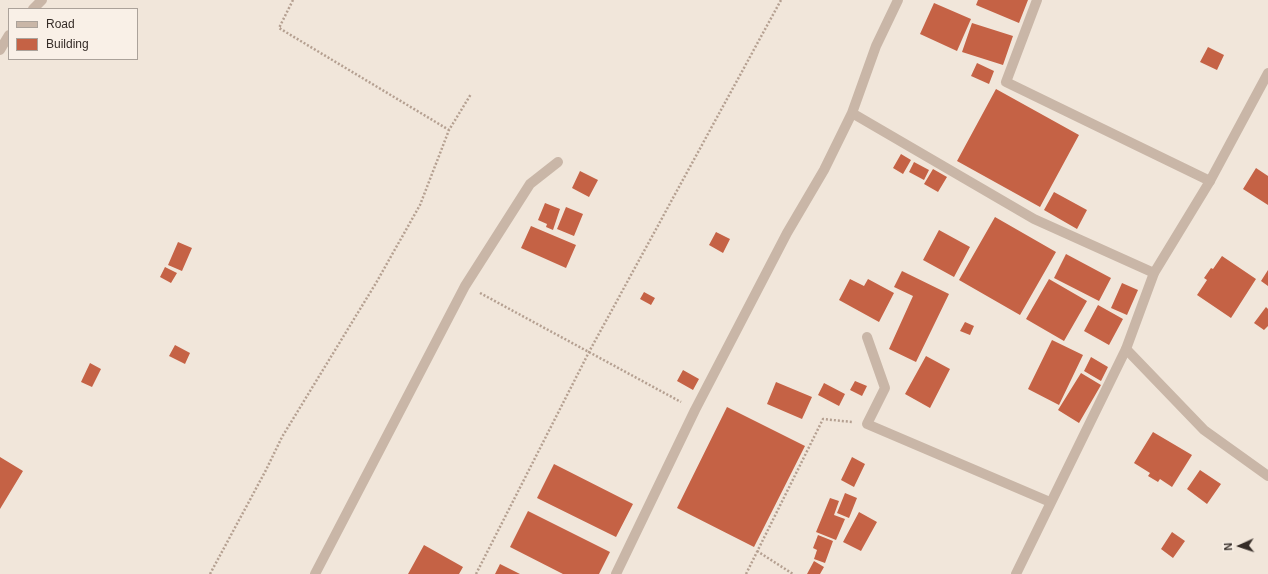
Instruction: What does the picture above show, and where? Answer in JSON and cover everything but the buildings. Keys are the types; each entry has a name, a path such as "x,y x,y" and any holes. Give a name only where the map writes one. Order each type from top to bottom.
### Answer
{"street":[{"path":"34,8 42,0"},
{"path":"616,574 695,410 787,233 824,170 852,113 876,46 898,0"},
{"path":"1037,0 1006,82 1210,181"},
{"path":"0,50 8,37"},
{"path":"1016,574 1126,349 1154,273 1210,181 1268,73"},
{"path":"852,113 1034,219 1154,273"},
{"path":"315,574 465,286 530,184 558,162"},
{"path":"867,337 885,388 867,424 1050,502"},
{"path":"1126,349 1204,430 1268,476"}],"path":[{"path":"293,0 278,28 449,130"},
{"path":"476,574 589,352 781,0"},
{"path":"210,574 282,437 376,283 420,205 449,130 471,94"},
{"path":"465,286 695,410"},
{"path":"746,574 823,419 867,424"},
{"path":"757,551 793,574"}]}
